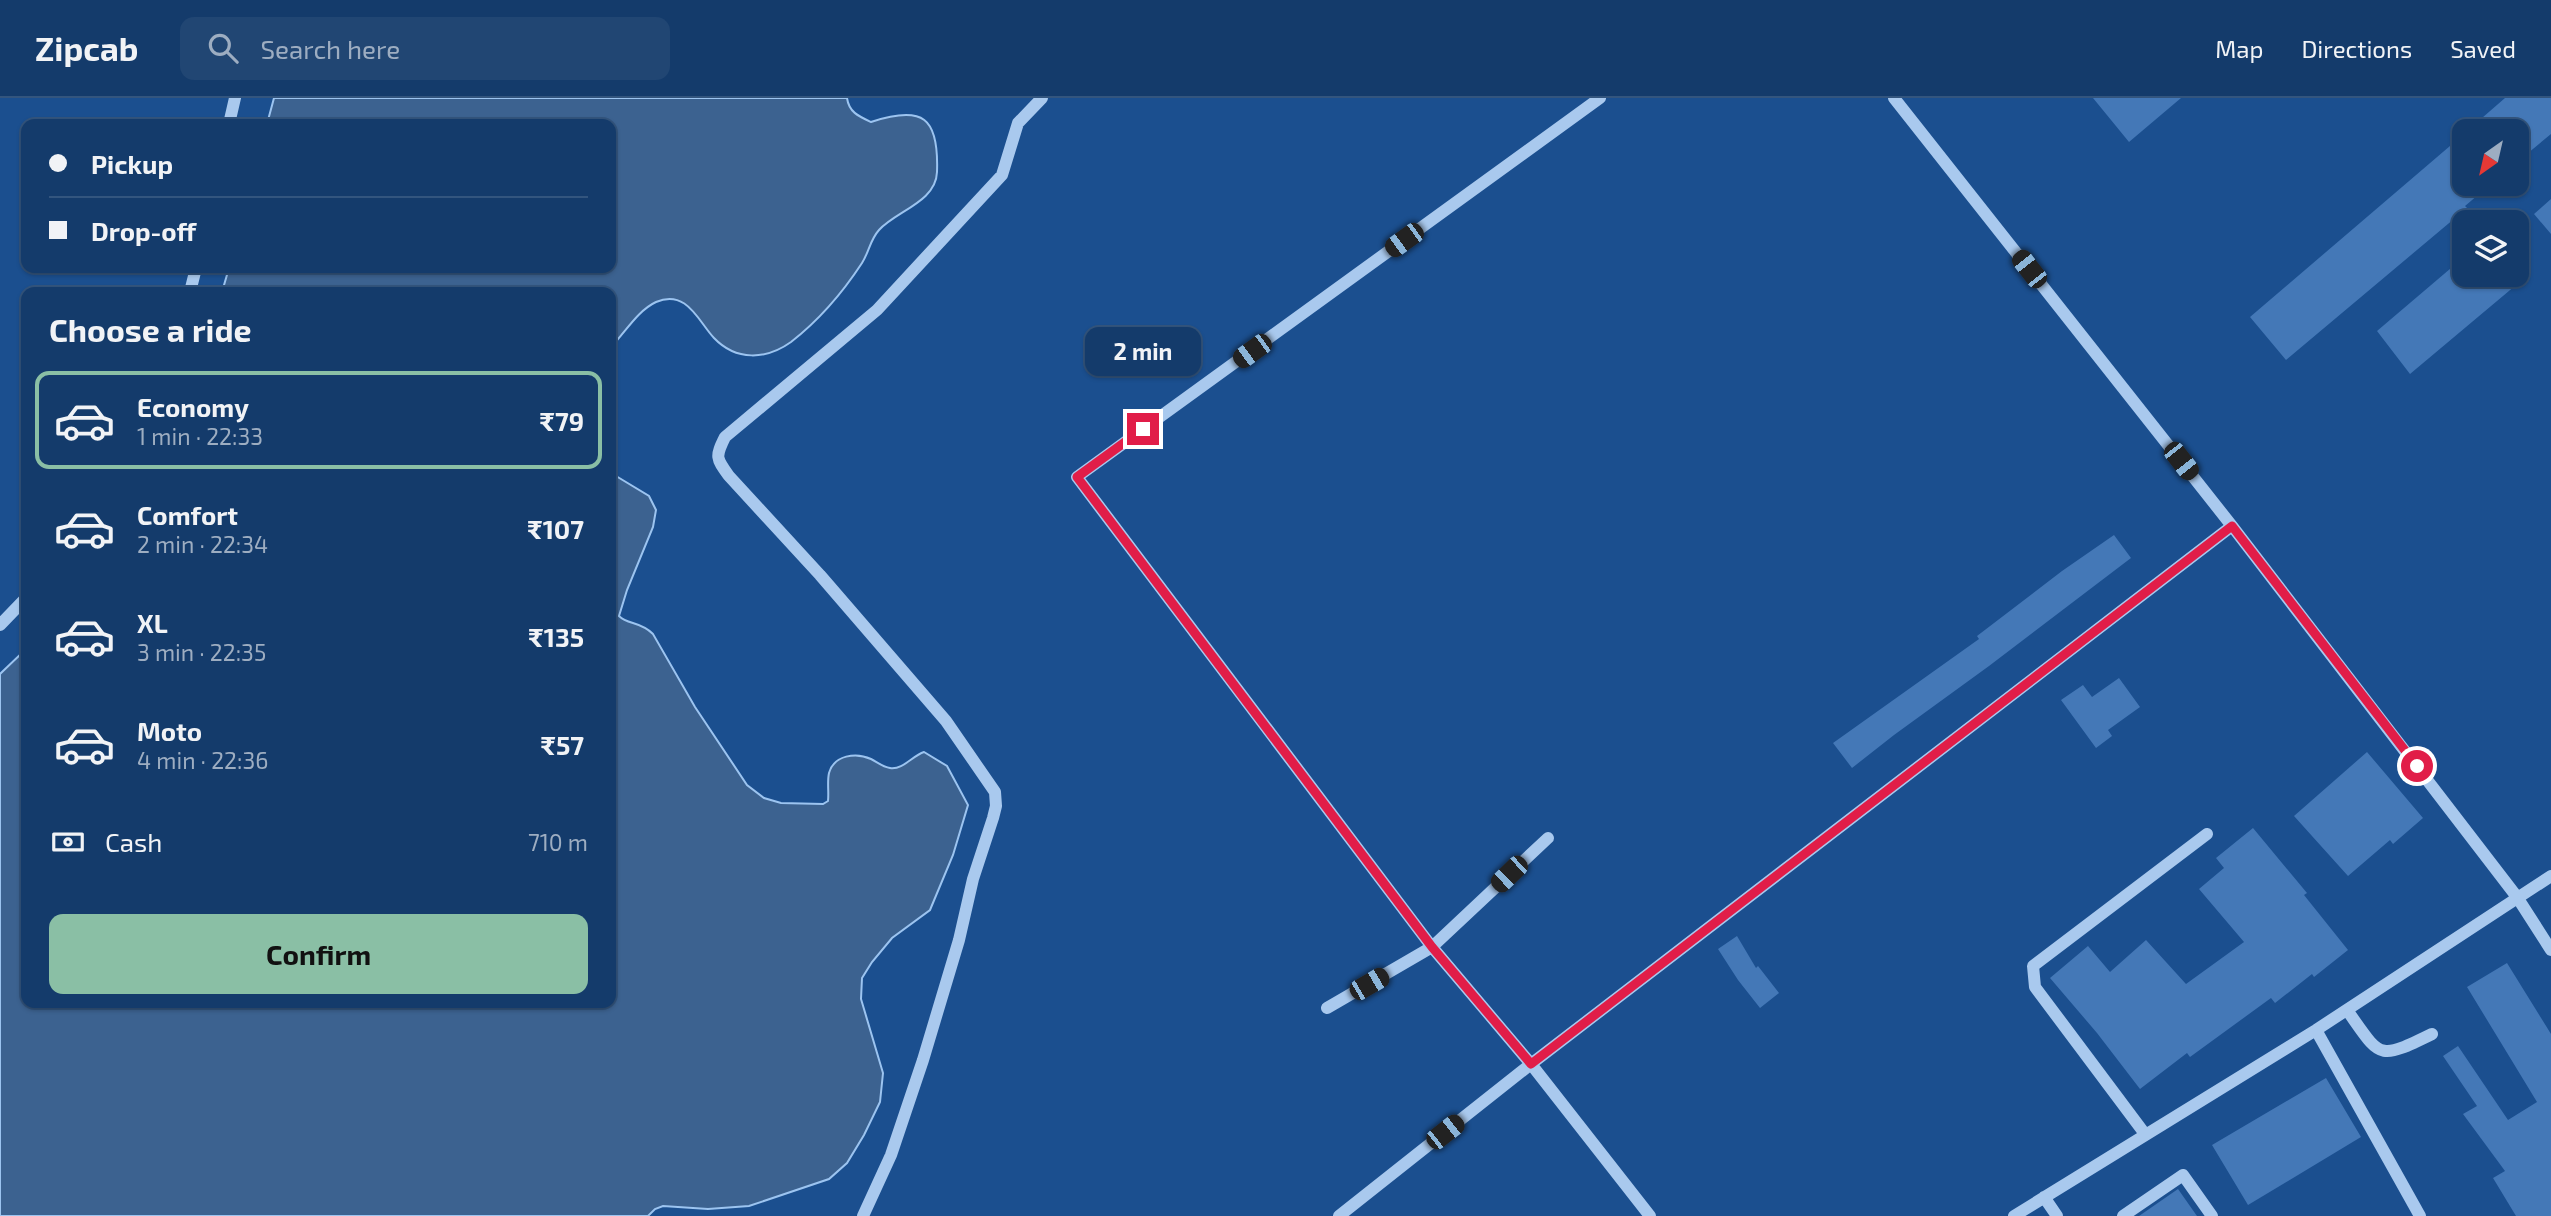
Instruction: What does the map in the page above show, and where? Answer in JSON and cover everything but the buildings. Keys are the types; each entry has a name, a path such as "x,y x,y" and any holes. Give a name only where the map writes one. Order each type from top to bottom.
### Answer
{"street":[{"path":"230,119 235,98"},
{"path":"863,1216 891,1155 923,1060 959,940 973,878 993,818 995,792 946,721 811,565 729,476 718,461 717,452 725,437 877,310 1002,175 1018,123 1042,98"},
{"path":"1601,98 1077,477 1432,947 1531,1064 1650,1216"},
{"path":"1894,98 2232,526 2518,897 2551,950"},
{"path":"1339,1216 1531,1064 2232,526"},
{"path":"0,625 21,603"},
{"path":"2145,1134 2035,988 2033,966 2207,834"},
{"path":"1327,1008 1432,947 1548,838"},
{"path":"2014,1216 2316,1030 2551,876"},
{"path":"2347,1010 2374,1048 2383,1051 2391,1052 2432,1034"},
{"path":"2316,1030 2420,1216"},
{"path":"2123,1216 2183,1175 2212,1216"},
{"path":"2044,1197 2057,1216"}],"water":[{"path":"274,98 847,98 855,113 871,122 904,115 924,120 935,139 937,172 935,182 923,199 879,230 847,285 811,325 781,348 761,355 751,355 741,354 723,346 684,303 667,299 649,306 616,341 616,287 223,287 228,273 616,273 616,119 268,119"},
{"path":"616,476 649,496 656,510 653,527 619,616 653,634 695,707 747,785 764,798 781,803 823,804 828,801 829,773 841,759 865,757 885,767 895,768 924,752 947,766 968,805 953,855 930,910 892,938 862,978 861,999 883,1073 880,1102 864,1135 847,1163 829,1179 749,1206 708,1209 663,1206 648,1216 0,1216 0,674 21,654 21,1008 616,1008"}],"route":[{"path":"1143,429 1077,477 1432,947 1531,1064 2232,526 2417,766"}]}
